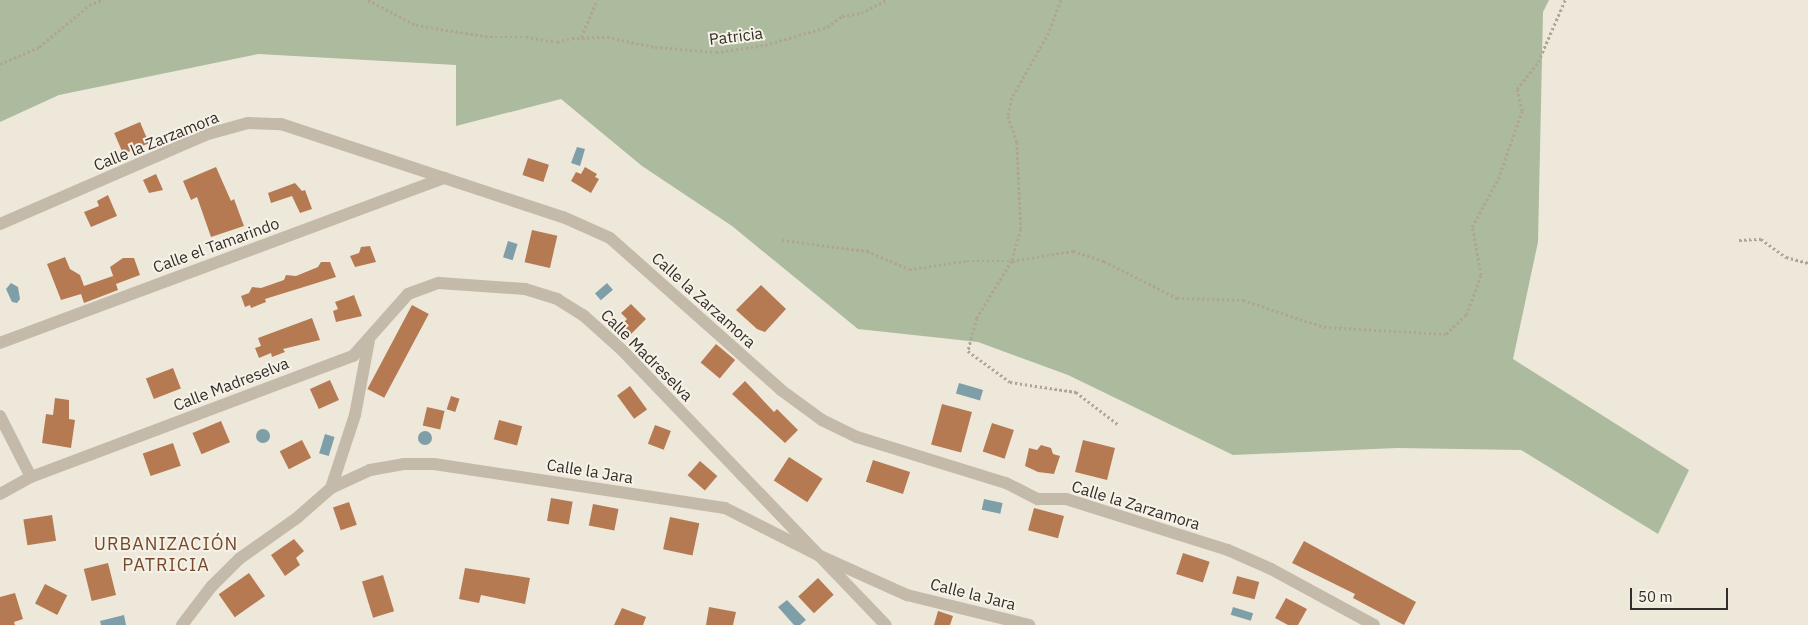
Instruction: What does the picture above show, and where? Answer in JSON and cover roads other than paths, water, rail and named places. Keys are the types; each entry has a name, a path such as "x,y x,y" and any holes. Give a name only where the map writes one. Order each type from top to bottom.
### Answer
{"street":[{"name":"Calle la Zarzamora","path":"0,224 208,134 248,123 281,124 563,217 610,238 780,390 822,420 858,437 1006,483 1038,498 1066,499 1228,550 1271,569 1374,625"},
{"name":"Calle el Tamarindo","path":"0,343 444,178"},
{"name":"Calle Madreselva","path":"0,494 31,477 353,356 369,340 386,315 408,294 439,283 525,289 557,300 583,315 622,350 886,625"},
{"path":"331,488 354,415 369,340"},
{"path":"0,416 31,477"},
{"name":"Calle la Jara","path":"182,625 211,586 239,559 298,517 331,488 370,470 403,464 434,464 725,508 818,555 908,595 1028,625"}],"water":[{"path":"577,147 585,149 580,166 571,163"},
{"path":"508,241 518,244 513,260 503,257"},
{"path":"11,283 18,287 20,299 17,303 12,302 6,289"},
{"path":"607,283 613,290 601,300 595,293"},
{"path":"959,383 983,390 980,400 956,394"},
{"path":"260,429 266,429 270,436 266,443 260,443 256,439 256,433"},
{"path":"422,431 428,431 432,438 428,445 422,445 418,441 418,435"},
{"path":"325,434 335,437 329,456 319,453"},
{"path":"984,499 1003,503 1000,514 982,510"},
{"path":"787,600 806,620 800,625 794,625 778,607"},
{"path":"1233,607 1253,613 1251,621 1231,615"},
{"path":"124,615 126,625 101,625 100,621"}],"district":[{"name":"URBANIZACIÓN PATRICIA","path":"166,555"}]}
